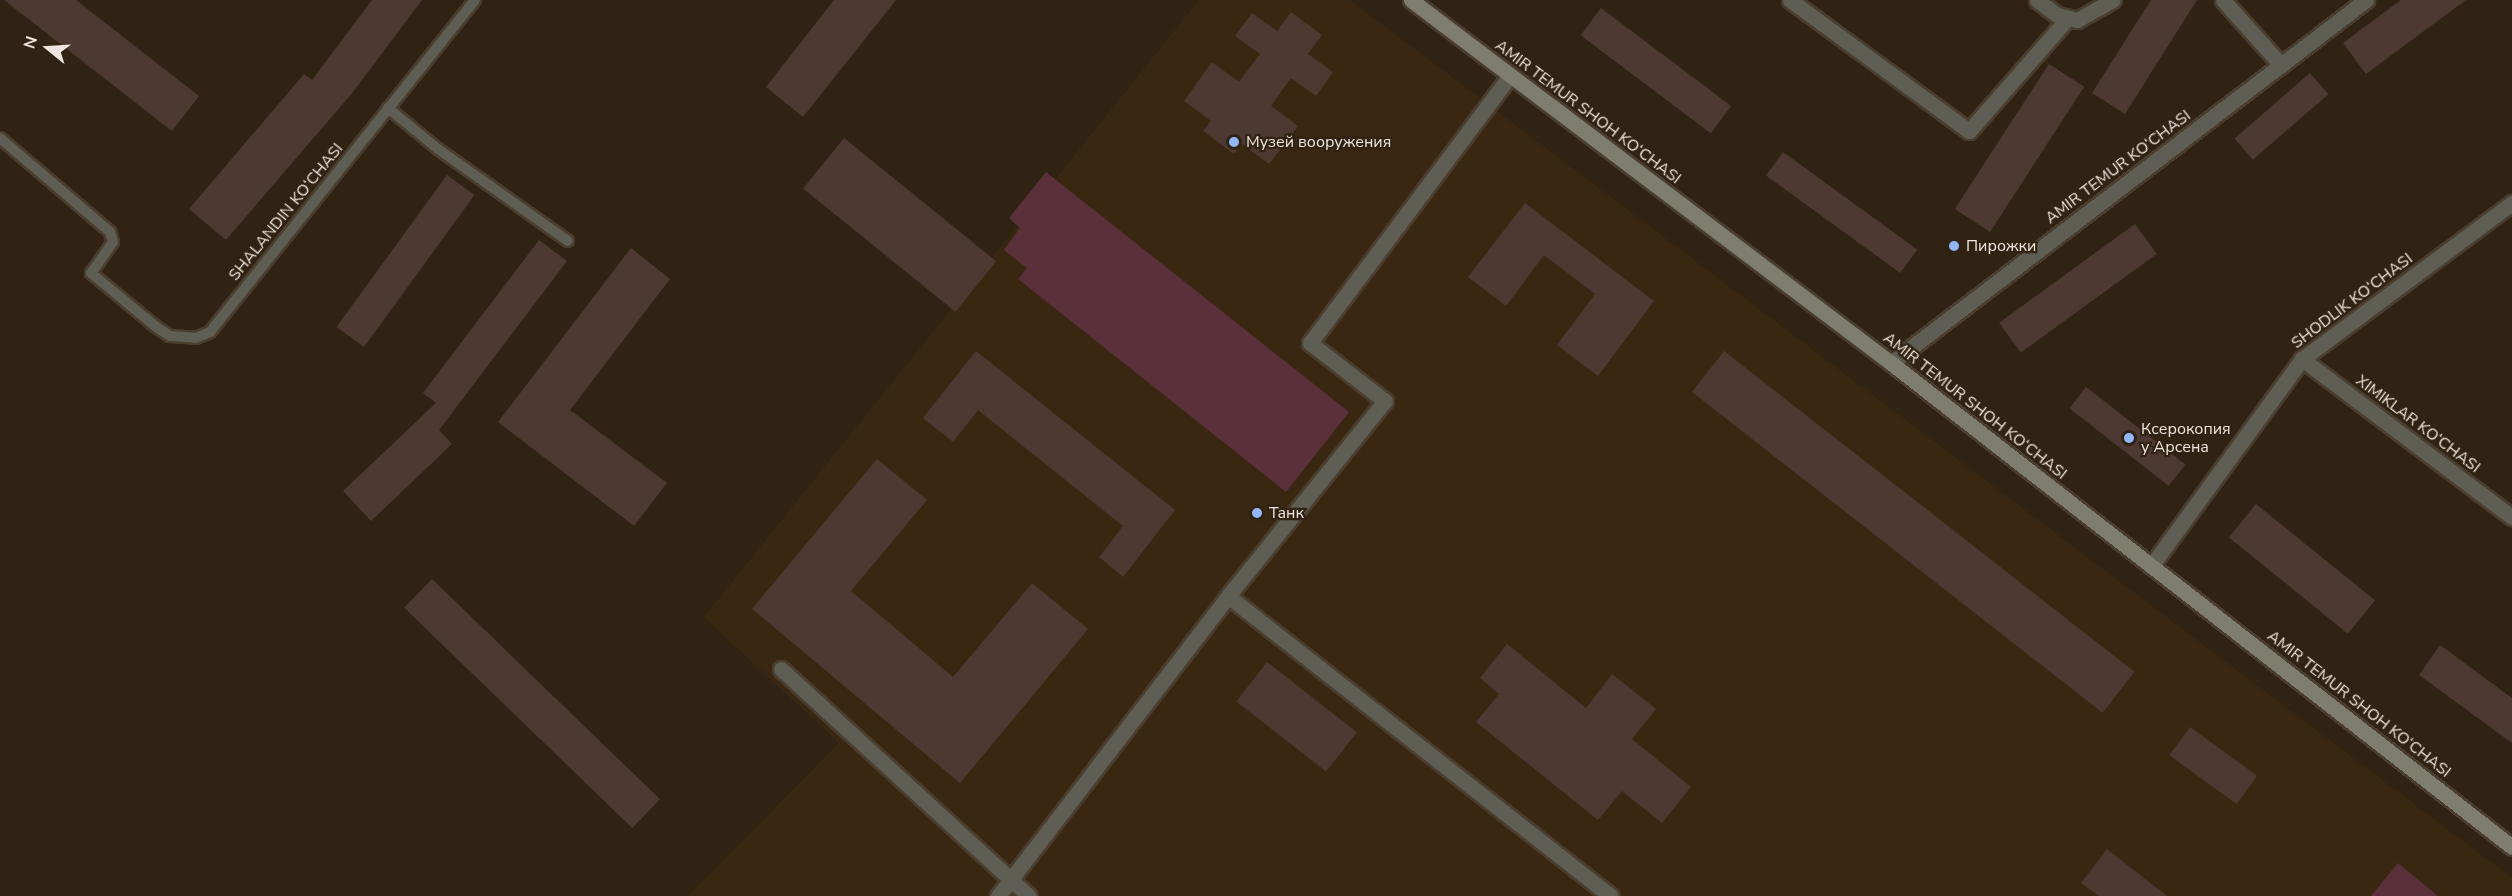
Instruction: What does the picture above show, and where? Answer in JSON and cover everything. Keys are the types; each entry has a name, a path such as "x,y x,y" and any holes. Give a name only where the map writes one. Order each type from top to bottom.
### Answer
{"main road":[{"name":"AMIR TEMUR SHOH KO‘CHASI","path":"1411,0 1891,363 2512,847"}],"street":[{"path":"1790,0 1969,131 2067,19"},
{"path":"2037,0 2067,19 2087,18 2113,0"},
{"path":"2223,0 2281,65"},
{"name":"AMIR TEMUR KO‘CHASI","path":"1891,363 2366,0"},
{"path":"998,896 1228,596 1385,401 1310,343 1510,76"},
{"name":"SHODLIK KO‘CHASI","path":"2151,566 2302,359 2512,203"},
{"name":"XIMIKLAR KO‘CHASI","path":"2302,359 2512,517"},
{"path":"1228,596 1610,896"},
{"path":"781,669 1029,896"}],"lane":[{"name":"SHALANDIN KO‘CHASI","path":"0,138 111,232 112,242 91,273 170,336 184,339 210,332 475,0"},
{"path":"388,108 438,149 568,241"}],"shaded area":[{"path":"1199,0 1350,0 2512,878 2512,896 688,896 839,743 704,617"},
{"path":"1046,172 1349,412 1286,492 1018,279 1027,268 1004,250 1020,228 1009,218"},
{"path":"2398,863 2438,896 2371,896"}],"building":[{"path":"4,0 76,0 199,96 172,131"},
{"path":"372,0 422,0 353,92 226,240 189,209 304,74 312,80"},
{"path":"834,0 896,0 803,117 766,87"},
{"path":"2151,0 2197,0 2125,114 2092,93"},
{"path":"2401,0 2466,0 2366,74 2343,43"},
{"path":"1601,8 1731,106 1711,133 1581,35"},
{"path":"1291,12 1322,35 1308,54 1333,72 1316,96 1291,78 1271,106 1298,126 1269,164 1242,144 1234,154 1203,131 1211,121 1184,101 1212,62 1239,82 1260,54 1235,36 1252,13 1277,31"},
{"path":"2049,64 2084,87 1990,232 1955,209"},
{"path":"2310,73 2328,94 2253,160 2235,139"},
{"path":"844,138 996,261 955,312 803,189"},
{"path":"1783,152 1917,250 1900,273 1766,175"},
{"path":"447,175 475,195 364,347 336,327"},
{"path":"1525,203 1654,301 1598,376 1557,345 1595,294 1544,255 1506,306 1468,277"},
{"path":"2135,224 2157,254 2021,353 1999,323"},
{"path":"539,240 567,261 439,430 452,444 371,521 343,491 436,403 423,393"},
{"path":"631,248 670,279 570,410 667,483 634,526 498,422"},
{"path":"976,351 1175,510 1123,577 1099,557 1123,526 978,410 953,442 923,418"},
{"path":"1724,351 2135,672 2103,713 1692,392"},
{"path":"2086,387 2185,465 2169,486 2069,408"},
{"path":"877,459 927,500 851,591 953,677 1032,583 1088,629 960,783 752,609"},
{"path":"2256,504 2375,600 2348,634 2229,537"},
{"path":"432,579 660,799 632,828 404,608"},
{"path":"1507,644 1586,708 1612,674 1656,709 1632,739 1691,787 1662,823 1622,791 1598,820 1476,722 1499,694 1480,678"},
{"path":"2440,645 2512,698 2512,743 2419,675"},
{"path":"1267,662 1357,732 1326,772 1236,701"},
{"path":"2190,727 2257,776 2237,804 2169,755"},
{"path":"2107,849 2167,896 2099,896 2081,883"}],"place":[{"name":"Музей вооружения","path":"1234,142"},
{"name":"Пирожки","path":"1954,246"},
{"name":"Ксерокопия у Арсена","path":"2129,438"},
{"name":"Танк","path":"1257,513"}]}
